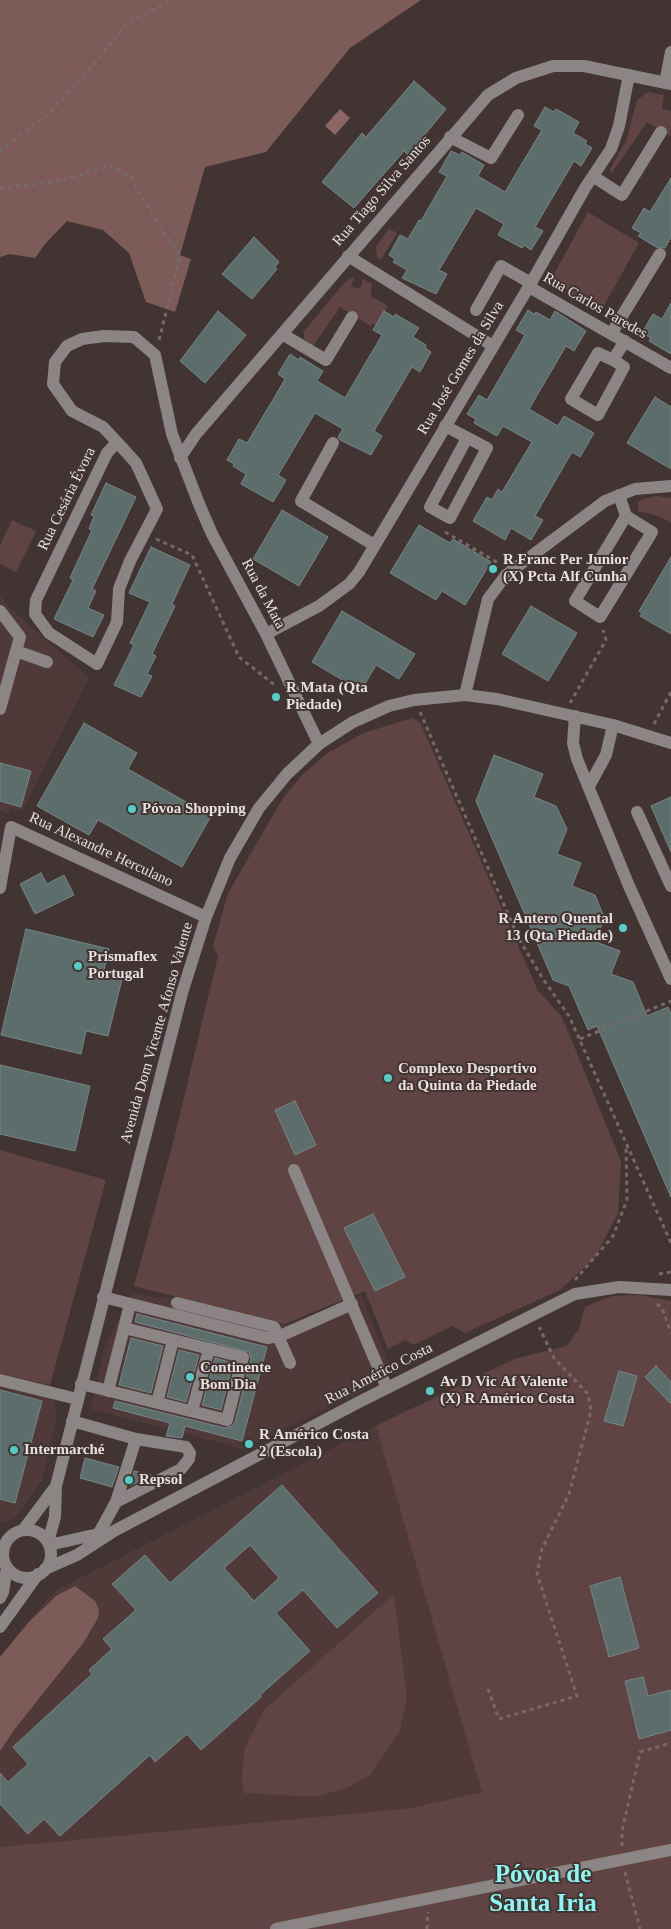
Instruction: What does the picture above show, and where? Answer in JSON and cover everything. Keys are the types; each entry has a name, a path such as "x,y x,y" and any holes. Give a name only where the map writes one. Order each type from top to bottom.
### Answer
{"street":[{"path":"668,83 671,52"},
{"name":"Rua Tiago Silva Santos","path":"180,458 196,434 488,95 516,78 553,66 584,66 668,83"},
{"name":"Rua José Gomes da Silva","path":"266,634 319,606 349,584 359,572 530,285 585,188 611,149 629,75"},
{"path":"450,137 491,158 518,115"},
{"path":"594,177 622,195 661,132"},
{"path":"611,334 660,254"},
{"path":"348,256 492,346"},
{"name":"Rua Carlos Paredes","path":"476,310 501,266 611,334 671,368"},
{"path":"282,334 326,360 352,317"},
{"path":"118,442 103,427 72,411 53,384 55,362 67,346 82,340 104,336 134,337 155,356"},
{"path":"613,360 625,341"},
{"path":"598,352 613,360 624,367 598,415 572,399 598,352"},
{"name":"Rua da Mata","path":"155,356 172,434 212,534 266,634 319,744"},
{"path":"445,426 487,448 450,518 430,508 467,438"},
{"name":"Rua Cesária Évora","path":"118,442 136,463 158,509 144,534 130,561 119,589 117,622 97,664 49,634 35,614 36,600 107,454 118,442"},
{"path":"333,443 301,502 374,545"},
{"path":"465,694 488,599 495,586 511,571 591,510 619,495 647,487 671,486"},
{"path":"619,495 626,516 652,532 600,617 575,601 626,516"},
{"path":"0,611 20,637 0,709"},
{"path":"16,651 47,662"},
{"name":"Avenida Dom Vicente Afonso Valente","path":"48,1544 55,1517 56,1486 77,1399 182,993 206,916 230,858 259,808 287,774 319,744 353,722 389,706 414,700 465,694 570,714 671,743"},
{"path":"570,714 573,743 589,786 628,886 671,979"},
{"path":"589,786 606,755 613,725"},
{"path":"637,812 671,886"},
{"name":"Rua Alexandre Herculano","path":"0,888 6,825 206,916"},
{"path":"294,1170 386,1388"},
{"name":"Rua Américo Costa","path":"114,1531 386,1388 575,1294 619,1287 671,1290"},
{"path":"103,1297 267,1338 280,1336 352,1304"},
{"path":"177,1303 274,1327 280,1336 290,1363"},
{"path":"108,1391 130,1304"},
{"path":"81,1384 227,1420 243,1357 124,1328"},
{"path":"158,1402 173,1340"},
{"path":"192,1411 209,1349"},
{"path":"0,1380 77,1399"},
{"path":"72,1421 136,1439 186,1447 190,1453 189,1459 181,1469 116,1502"},
{"path":"98,1534 116,1502 136,1439"},
{"name":"Avenida Dom Vicente Afonso Valente","path":"23,1530 56,1486"},
{"path":"0,1598 3,1592 3,1550 5,1537 23,1530 37,1532 48,1544 50,1557 42,1572 0,1626"},
{"path":"48,1544 114,1531"},
{"path":"3,1560 18,1576 24,1577 42,1572 77,1555 114,1531"},
{"path":"276,1929 671,1850"}],"path":[{"path":"0,151 49,113 85,75 126,24 171,0"},
{"path":"0,188 54,182 111,166 132,178 142,199 180,256 155,356"},
{"path":"144,534 192,555 239,656 277,687 280,694"},
{"path":"452,536 493,560"},
{"path":"570,714 606,640"},
{"path":"649,737 659,713 671,692"},
{"path":"414,700 519,938 543,979 570,1016 671,1243"},
{"path":"580,1039 671,1001"},
{"path":"580,1284 570,1285 613,1236 627,1200 626,1142"},
{"path":"653,1275 671,1272"},
{"path":"639,1289 662,1308 671,1333"},
{"path":"488,1690 498,1719 576,1696 537,1574 542,1549 569,1494 592,1411 588,1394 554,1358 533,1315"},
{"path":"640,1929 622,1859 622,1831 640,1752 671,1743"}],"shaded area":[{"path":"0,0 421,0 350,48 266,152 205,167 180,255 191,259 175,312 146,302 129,253 103,230 67,221 45,244 35,258 10,254 0,257"},
{"path":"648,92 664,95 662,109 671,111 671,136 647,122 611,174 610,169 626,141 637,100"},
{"path":"340,109 350,118 335,135 325,126"},
{"path":"588,212 639,243 602,309 574,296 552,278"},
{"path":"389,229 397,233 380,261 377,257 376,246"},
{"path":"355,277 351,286 360,289 363,279 372,284 371,296 388,306 376,325 372,323 371,326 340,307 313,346 304,339 304,331 346,281"},
{"path":"657,496 671,498 671,523 659,516 638,511 638,502"},
{"path":"12,520 36,531 16,572 0,564 0,546"},
{"path":"0,596 8,606 89,678 22,811 10,808 8,814 0,811"},
{"name":"Complexo Desportivo da Quinta da Piedade","path":"412,718 420,722 538,991 562,1017 621,1161 618,1213 596,1256 560,1290 465,1333 452,1326 414,1345 405,1340 388,1349 365,1291 284,1324 134,1286 174,1139 218,956 213,946 228,893 283,798 304,773 329,752 364,733"},
{"path":"0,1150 106,1180 50,1385 0,1373"},
{"path":"132,1294 188,1301 280,1325 293,1323 361,1295 389,1362 364,1390 244,1449 91,1409 104,1349"},
{"path":"639,1295 671,1301 671,1929 0,1929 0,1847 412,1808 482,1792 376,1426 514,1359 567,1346 579,1329 585,1307 612,1296"},
{"path":"0,1371 50,1385 57,1416 42,1480 15,1518 0,1523"},
{"path":"376,1426 483,1792 412,1808 0,1847 0,1656 41,1606 57,1590"},
{"path":"75,1586 95,1601 99,1609 98,1618 84,1642 14,1730 0,1751 0,1657 29,1622 56,1596"},
{"path":"394,1594 407,1697 400,1731 370,1775 349,1787 315,1797 244,1793 242,1781 244,1750 264,1710"}],"building":[{"path":"414,81 446,109 408,155 404,151 354,208 322,182 362,133 366,137"},
{"path":"545,107 554,112 556,109 579,122 573,133 587,141 585,144 592,148 581,166 574,161 535,227 543,231 531,250 524,245 522,248 498,235 504,224 476,208 439,270 447,274 436,294 402,278 407,270 393,262 395,259 389,255 400,235 408,239 419,220 421,221 447,176 439,172 451,151 460,155 462,152 484,165 478,176 505,192 542,130 534,126"},
{"path":"671,178 671,237 665,248 656,247 638,236 641,233 632,228 644,208 650,212"},
{"path":"254,237 279,262 275,267 277,269 252,299 222,274"},
{"path":"671,303 671,354 649,341 651,338 642,333 653,314 662,319"},
{"path":"528,310 550,320 555,311 586,331 574,351 566,346 529,409 558,426 564,416 594,433 580,457 572,452 535,516 543,520 531,540 511,528 505,540 473,521 487,497 492,500 498,489 502,492 532,442 503,426 497,436 474,423 476,419 467,414 479,395 487,400 525,335 516,330"},
{"path":"218,311 246,335 205,383 180,361"},
{"path":"384,311 394,317 395,314 419,328 413,337 426,345 425,348 431,352 420,372 412,367 374,431 382,436 371,455 340,440 338,437 343,429 315,413 278,475 286,480 273,502 241,484 246,474 227,460 239,439 247,443 274,398 285,379 278,374 290,354 299,360 300,357 323,371 317,381 345,398 382,335 373,330"},
{"path":"655,397 671,407 671,469 627,443"},
{"path":"106,483 136,497 92,589 96,591 88,608 104,615 93,637 54,619 73,580 70,578 92,530 89,529 94,516 91,515"},
{"path":"282,510 328,537 299,586 253,559"},
{"path":"419,525 450,543 453,539 491,562 465,605 442,591 436,600 390,573"},
{"path":"151,547 190,565 172,604 175,606 152,654 156,656 147,674 152,676 141,697 114,685 134,645 130,643 150,602 129,593"},
{"path":"671,557 671,634 640,616 642,613 639,611"},
{"path":"531,606 577,633 548,681 502,654"},
{"path":"342,611 415,654 399,679 376,665 361,691 312,662"},
{"path":"84,723 137,753 128,769 211,816 182,867 98,820 89,835 37,806"},
{"path":"494,755 543,774 534,797 556,806 567,829 557,854 581,863 572,886 595,895 604,917 596,942 620,951 611,974 633,982 647,1016 668,1007 671,1014 671,1197 597,1026 588,1030 569,986 553,980 476,801"},
{"path":"0,763 31,771 21,807 0,801"},
{"path":"671,797 671,852 651,806"},
{"path":"41,873 47,884 64,875 74,895 35,914 20,884"},
{"path":"26,929 109,949 103,974 122,979 108,1036 86,1031 81,1054 1,1035"},
{"path":"0,1065 90,1086 75,1151 0,1134"},
{"path":"295,1101 316,1145 295,1155 275,1110"},
{"path":"373,1214 405,1277 375,1291 344,1228"},
{"path":"137,1314 267,1347 242,1441 185,1426 182,1438 166,1436 170,1423 113,1408 115,1401 225,1428 232,1426 235,1422 251,1359 249,1352 135,1322"},
{"path":"131,1338 163,1346 151,1393 119,1385"},
{"path":"179,1350 199,1355 186,1402 167,1397"},
{"path":"215,1358 233,1363 221,1410 202,1405"},
{"path":"656,1366 671,1382 671,1404 645,1377"},
{"path":"619,1371 637,1376 623,1426 604,1421"},
{"name":"Intermarché","path":"0,1390 42,1401 15,1503 0,1499"},
{"path":"85,1458 119,1467 112,1487 80,1478"},
{"path":"134,1471 151,1475 130,1486"},
{"path":"282,1485 378,1593 337,1628 303,1590 276,1613 310,1651 260,1695 261,1697 201,1750 187,1734 155,1762 150,1755 60,1836 44,1819 28,1834 0,1804 0,1773 8,1782 28,1764 13,1747 92,1674 89,1670 112,1649 103,1639 136,1610 112,1584 145,1555 170,1583","holes":["250,1545 279,1578 254,1601 224,1568"]},
{"path":"620,1577 639,1648 609,1657 590,1586"},
{"path":"643,1677 648,1696 671,1690 671,1730 639,1739 625,1681"}],"place":[{"name":"R Franc Per Junior (X) Pcta Alf Cunha","path":"493,569"},
{"name":"R Mata (Qta Piedade)","path":"276,697"},
{"name":"Póvoa Shopping","path":"132,809"},
{"name":"R Antero Quental 13 (Qta Piedade)","path":"623,928"},
{"name":"Prismaflex Portugal","path":"78,966"},
{"name":"Complexo Desportivo da Quinta da Piedade","path":"388,1078"},
{"name":"Continente Bom Dia","path":"190,1377"},
{"name":"Av D Vic Af Valente (X) R Américo Costa","path":"430,1391"},
{"name":"R Américo Costa 2 (Escola)","path":"249,1444"},
{"name":"Intermarché","path":"14,1450"},
{"name":"Repsol","path":"129,1480"}],"district":[{"name":"Póvoa de Santa Iria","path":"543,1890"}]}
